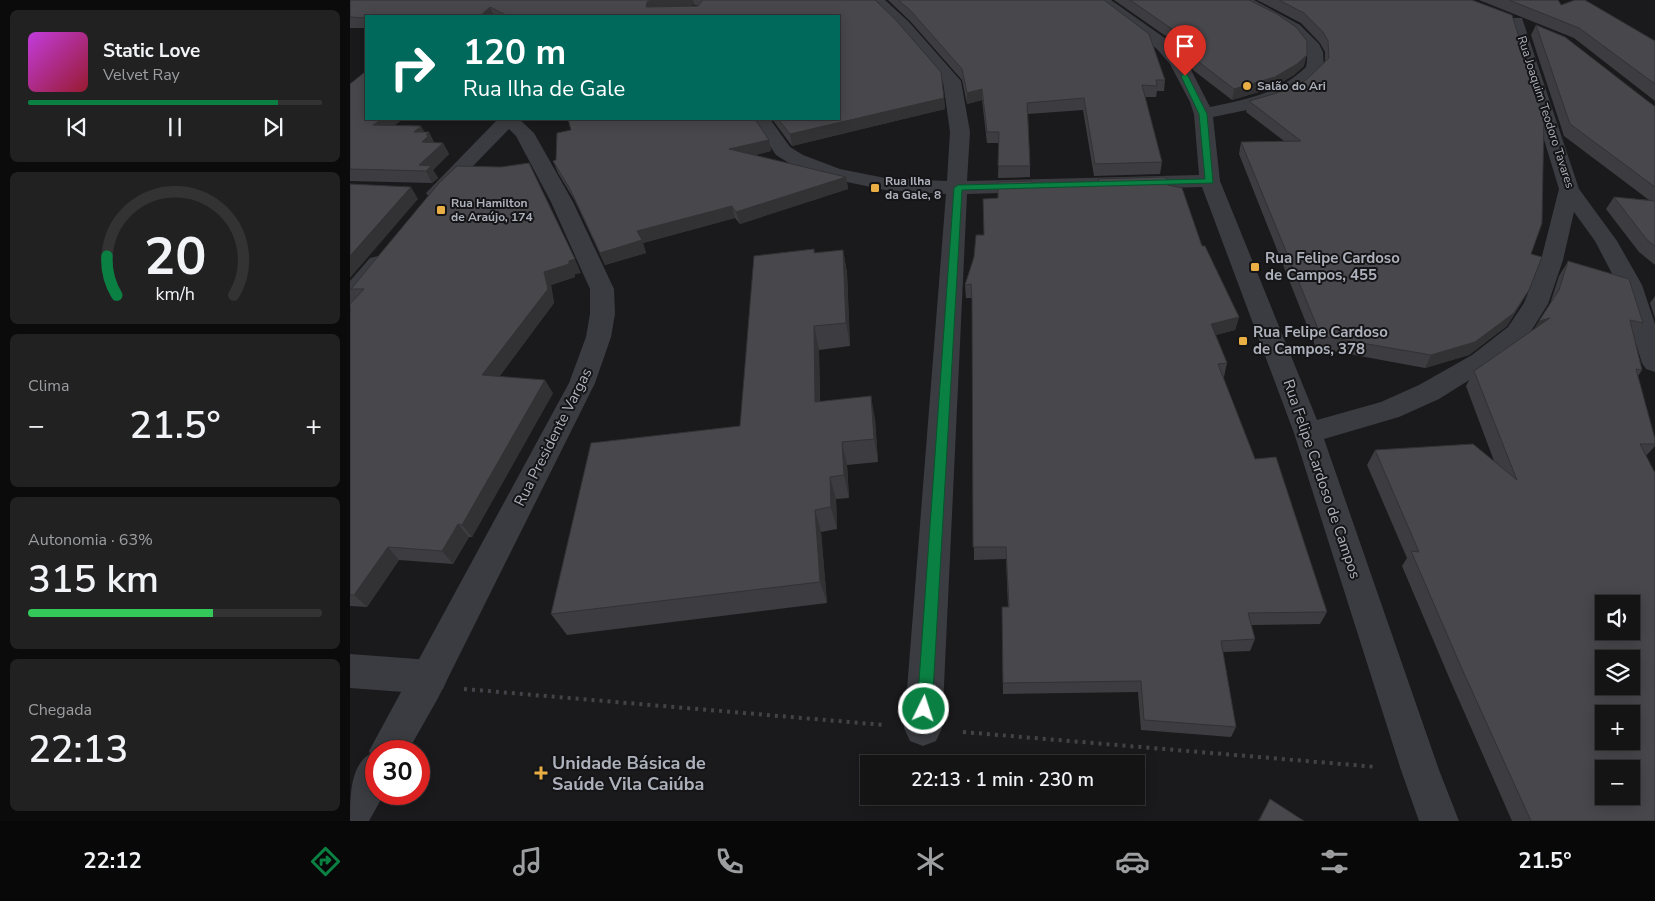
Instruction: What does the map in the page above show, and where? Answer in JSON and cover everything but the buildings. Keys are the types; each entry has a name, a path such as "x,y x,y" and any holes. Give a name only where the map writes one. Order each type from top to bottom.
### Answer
{"street":[{"path":"876,0 903,25 952,81 956,91 960,132 923,728"},
{"name":"Rua Felipe Cardoso de Campos","path":"1102,0 1163,45 1178,62 1199,102 1203,114 1210,181 1308,433 1420,770 1439,821"},
{"path":"1203,114 1262,101 1299,84 1315,68 1314,50 1304,37 1286,24 1241,0"},
{"name":"Rua Joaquim Teodoro Tavares","path":"1517,22 1569,189 1606,241 1630,285 1655,363"},
{"path":"426,197 507,120"},
{"name":"Rua Presidente Vargas","path":"394,740 430,677 582,383 592,360 603,321 602,289 562,202 524,133 509,120"},
{"path":"763,120 784,152 809,166 835,174 885,184 958,188 1210,181"},
{"path":"1308,433 1389,410 1428,392 1481,361 1517,333 1536,304 1552,260 1569,189"},
{"path":"350,296 393,244"},
{"path":"350,671 430,677"},
{"path":"350,816 365,790"}],"place":[{"name":"Salão do Ari","path":"1247,86"},
{"name":"Rua Ilha da Gale, 8","path":"875,188"},
{"name":"Rua Hamilton de Araújo, 174","path":"441,210"},
{"name":"Rua Felipe Cardoso de Campos, 455","path":"1255,267"},
{"name":"Rua Felipe Cardoso de Campos, 378","path":"1243,341"},
{"name":"Unidade Básica de Saúde Vila Caiúba","path":"541,773"}],"route":[{"path":"924,709 958,188 1210,181 1203,114 1199,102 1185,76"}]}
